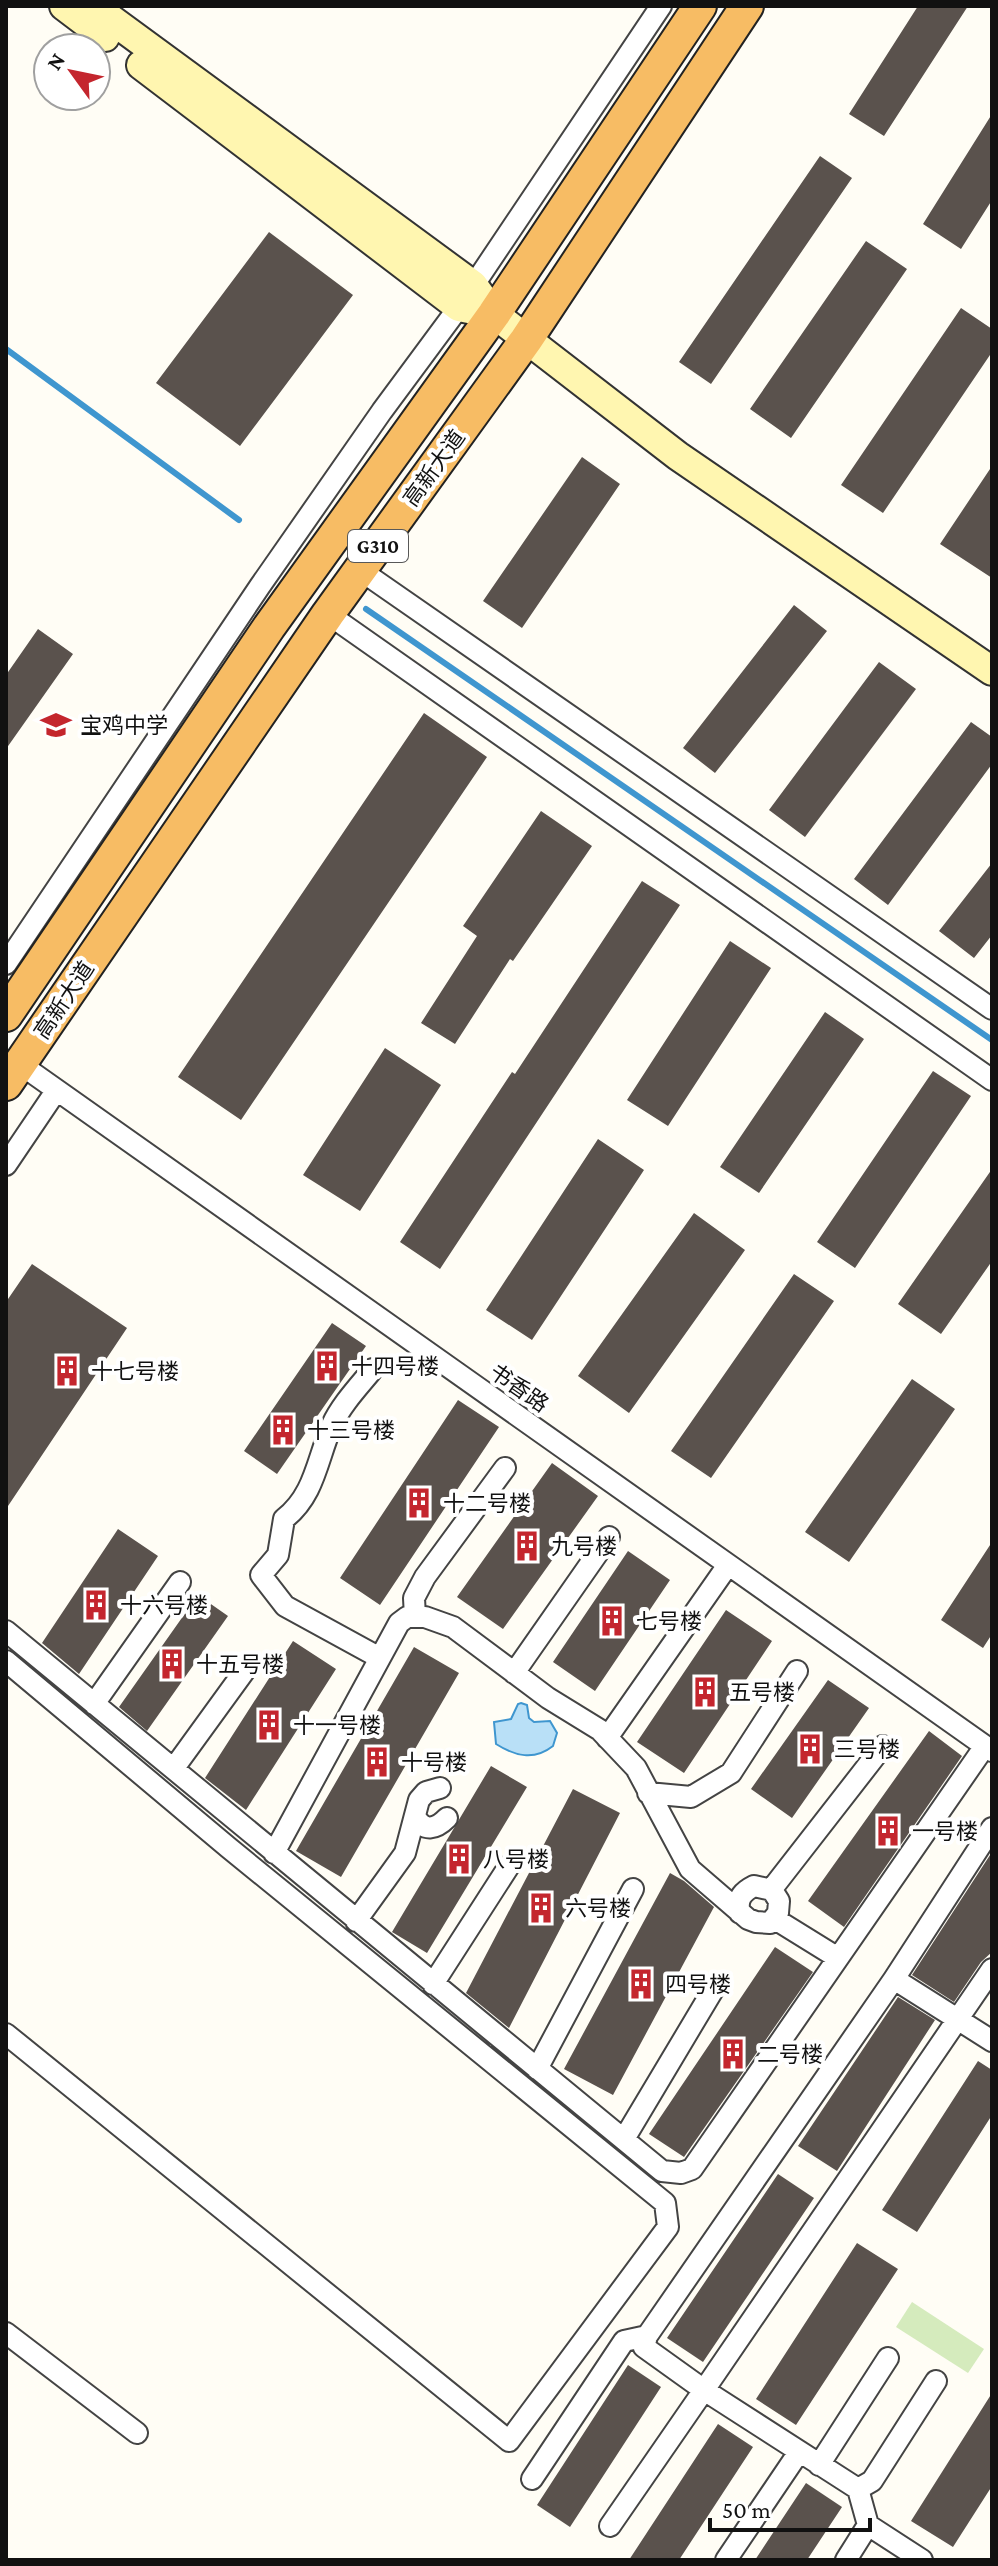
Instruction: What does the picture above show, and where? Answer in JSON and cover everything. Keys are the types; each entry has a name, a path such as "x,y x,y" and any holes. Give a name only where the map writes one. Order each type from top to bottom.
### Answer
{"highway":[{"name":"高新大道","path":"6,1015 269,627 494,314 700,6"},
{"name":"高新大道","path":"13,1074 328,614 526,340 747,6"}],"main road":[{"path":"64,6 494,314 678,456 992,671"},
{"path":"93,6 466,296"}],"street":[{"path":"6,964 260,586 466,296 661,6"},
{"path":"360,570 992,1009"},
{"path":"328,614 992,1080"},
{"name":"书香路","path":"13,1074 56,1091 988,1748"},
{"path":"6,1165 56,1091"},
{"path":"373,1369 333,1422 312,1485 298,1508 284,1519 278,1555 261,1575 285,1606 380,1658"},
{"path":"415,1617 414,1598 425,1577 505,1468"},
{"path":"514,1673 609,1537"},
{"path":"607,1738 728,1565"},
{"path":"94,1704 180,1582"},
{"path":"274,1853 399,1623 407,1617 425,1617 453,1627 607,1738 636,1768 690,1869 740,1913 756,1922 770,1923 775,1919 779,1901 771,1890 760,1886 748,1889 739,1900 740,1913"},
{"path":"6,1631 662,2171 681,2173 692,2169 988,1748"},
{"path":"6,1661 229,1848 665,2203 668,2227 509,2441 6,2034"},
{"path":"174,1768 248,1666"},
{"path":"648,1793 691,1797 731,1773 797,1671"},
{"path":"771,1890 883,1746"},
{"path":"356,1921 405,1853 419,1800 426,1792 440,1788"},
{"path":"415,1816 418,1822 431,1829 447,1818"},
{"path":"922,2560 868,2525 858,2489 704,2390 644,2347 647,2336 894,1979 992,1828"},
{"path":"433,1984 509,1866"},
{"path":"537,2069 633,1889"},
{"path":"775,1919 838,1958"},
{"path":"610,2526 992,1969"},
{"path":"894,1979 991,2039"},
{"path":"624,2139 716,1985"},
{"path":"6,2333 137,2433"},
{"path":"532,2479 624,2341 647,2336"},
{"path":"819,2465 888,2358"},
{"path":"858,2489 872,2481 936,2381"},
{"path":"726,2560 799,2452"},
{"path":"846,2560 868,2525"}],"green space":[{"path":"912,2302 984,2349 968,2373 896,2327"}],"water":[{"path":"521,1703 527,1705 529,1718 534,1722 550,1721 557,1733 553,1746 546,1751 524,1755 496,1744 494,1722 511,1719"}],"building":[{"path":"918,6 968,6 884,136 849,114"},
{"path":"992,114 992,200 961,249 923,224"},
{"path":"820,156 852,178 711,384 679,362"},
{"path":"269,232 353,295 240,446 156,383"},
{"path":"866,241 907,269 791,438 750,409"},
{"path":"961,308 992,329 992,352 883,513 841,485"},
{"path":"582,457 620,484 522,628 483,601"},
{"path":"992,466 992,578 940,544"},
{"path":"794,605 827,631 715,773 683,748"},
{"path":"38,629 73,654 6,749 6,675"},
{"path":"879,662 916,689 805,837 769,810"},
{"path":"424,713 487,757 241,1120 178,1077"},
{"path":"971,722 992,737 992,764 888,905 854,879"},
{"path":"541,811 592,846 513,961 510,959 455,1044 421,1023 477,936 463,926"},
{"path":"992,863 992,935 974,958 939,931"},
{"path":"642,881 680,905 440,1269 400,1242"},
{"path":"730,941 771,968 668,1126 627,1100"},
{"path":"825,1012 864,1039 759,1193 720,1167"},
{"path":"385,1048 441,1085 360,1211 303,1175"},
{"path":"933,1071 971,1096 855,1268 817,1242"},
{"path":"598,1139 644,1170 532,1340 486,1310"},
{"path":"992,1169 992,1261 941,1334 898,1304"},
{"path":"694,1213 745,1250 629,1413 578,1376"},
{"name":"十七号楼","path":"32,1264 127,1328 6,1509 6,1302"},
{"path":"794,1274 834,1301 711,1478 671,1451"},
{"path":"332,1323 366,1346 277,1474 244,1451"},
{"path":"912,1379 955,1409 849,1562 805,1532"},
{"name":"十二号楼","path":"458,1400 499,1427 380,1605 340,1578"},
{"name":"九号楼","path":"552,1463 598,1496 503,1629 457,1597"},
{"name":"十六号楼","path":"118,1529 158,1556 79,1674 42,1643"},
{"path":"992,1542 992,1634 983,1648 941,1620"},
{"name":"七号楼","path":"628,1551 670,1580 595,1691 553,1662"},
{"name":"十五号楼","path":"198,1595 228,1616 147,1731 119,1707"},
{"name":"五号楼","path":"726,1610 772,1641 684,1773 637,1742"},
{"name":"十一号楼","path":"293,1641 336,1669 246,1810 205,1778"},
{"name":"十号楼","path":"414,1647 459,1673 341,1877 296,1851"},
{"name":"三号楼","path":"828,1680 869,1708 792,1818 751,1789"},
{"name":"一号楼","path":"929,1731 962,1756 844,1927 808,1901"},
{"name":"八号楼","path":"491,1766 527,1787 427,1953 392,1932"},
{"name":"六号楼","path":"573,1789 620,1813 509,2028 466,1993"},
{"path":"992,1852 992,1952 981,1962 954,2002 912,1975"},
{"name":"四号楼","path":"670,1873 714,1907 613,2095 564,2069"},
{"name":"二号楼","path":"775,1947 813,1972 684,2157 649,2134"},
{"path":"898,1997 935,2020 837,2171 798,2146"},
{"path":"978,2061 992,2070 992,2115 917,2232 882,2210"},
{"path":"778,2174 814,2198 703,2362 667,2338"},
{"path":"857,2243 898,2269 796,2425 756,2399"},
{"path":"628,2365 661,2387 570,2527 537,2505"},
{"path":"992,2393 992,2486 953,2547 911,2521"},
{"path":"718,2424 753,2447 679,2560 629,2560"},
{"path":"806,2483 842,2507 807,2560 755,2560"}],"waterway":[{"path":"6,349 239,520"},
{"path":"366,609 992,1040"}],"place":[{"name":"宝鸡中学","path":"56,725"},
{"name":"十四号楼","path":"327,1366"},
{"name":"十七号楼","path":"67,1371"},
{"name":"十三号楼","path":"283,1430"},
{"name":"十二号楼","path":"419,1503"},
{"name":"九号楼","path":"527,1546"},
{"name":"十六号楼","path":"96,1605"},
{"name":"七号楼","path":"612,1621"},
{"name":"十五号楼","path":"172,1664"},
{"name":"五号楼","path":"705,1692"},
{"name":"十一号楼","path":"269,1725"},
{"name":"三号楼","path":"810,1749"},
{"name":"十号楼","path":"377,1762"},
{"name":"一号楼","path":"888,1831"},
{"name":"八号楼","path":"459,1859"},
{"name":"六号楼","path":"541,1908"},
{"name":"四号楼","path":"641,1984"},
{"name":"二号楼","path":"733,2054"}]}
